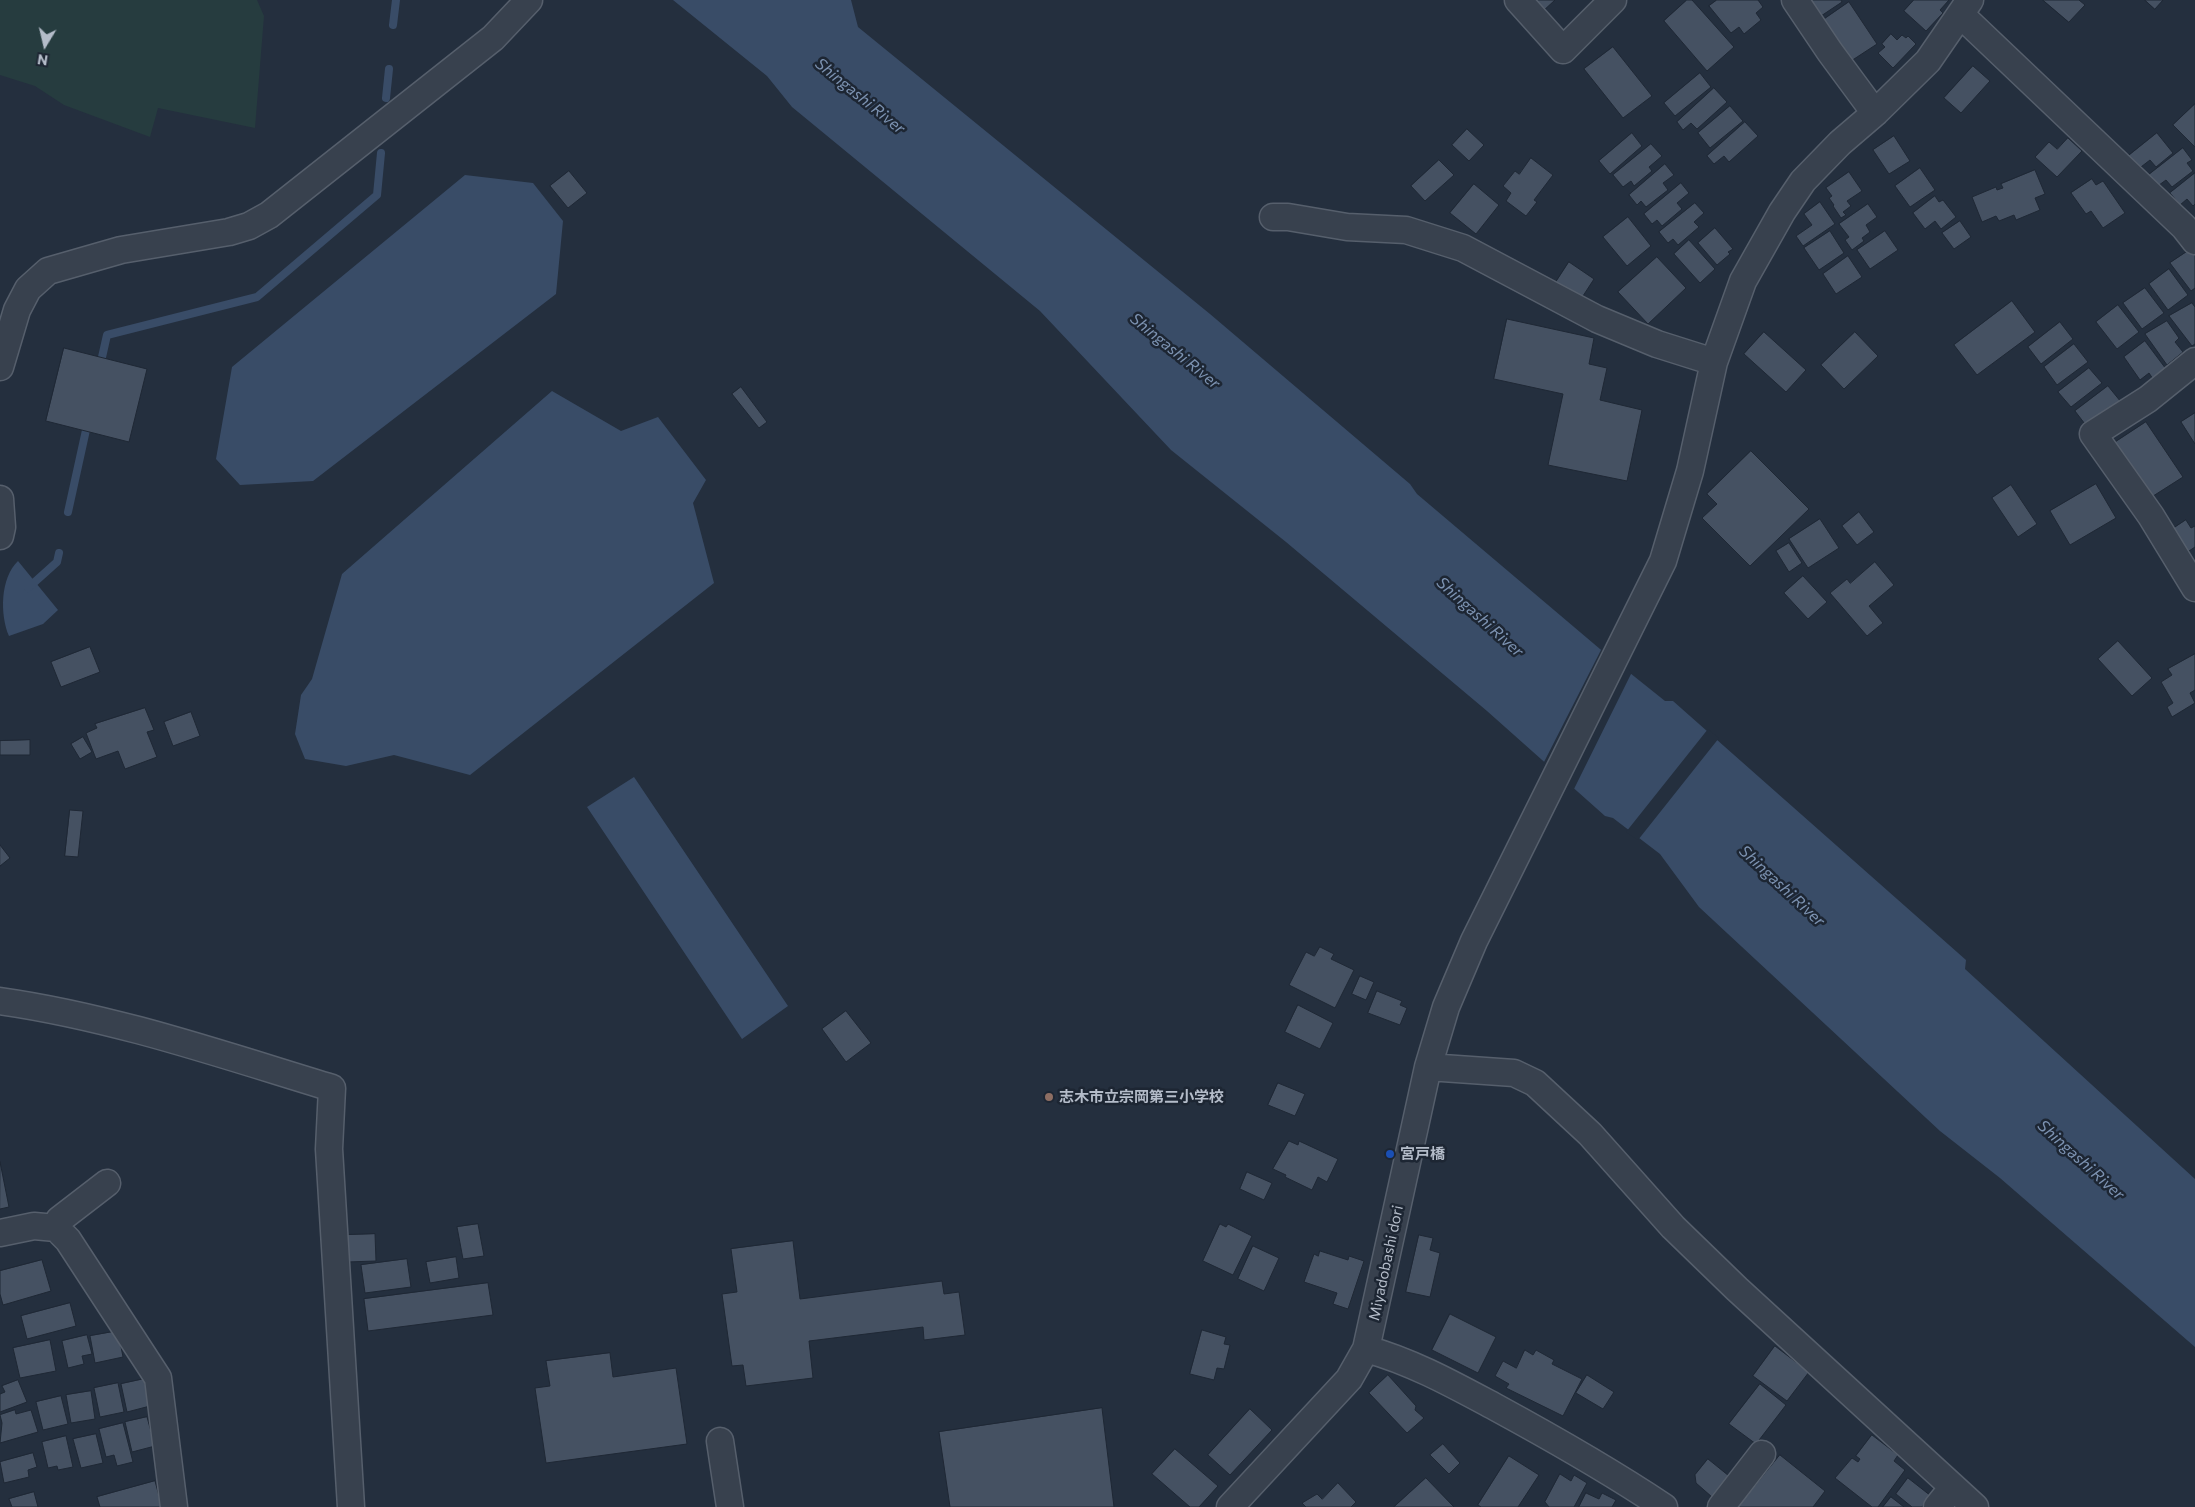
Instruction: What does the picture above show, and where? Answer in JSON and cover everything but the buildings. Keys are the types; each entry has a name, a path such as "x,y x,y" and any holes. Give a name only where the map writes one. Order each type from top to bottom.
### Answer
{"street":[{"path":"0,367 17,310 28,289 48,271 121,250 229,232 249,226 269,215 493,38 529,0"},
{"path":"1518,0 1563,50 1613,0"},
{"path":"1795,0 1875,113"},
{"path":"1965,8 2184,227 2195,241"},
{"name":"Miyadobashi dori","path":"1230,1507 1349,1379 1366,1348 1428,1067 1446,1007 1548,788 1644,602 1663,561 1690,471 1714,362 1728,317 1743,281 1782,212 1804,181 1840,143 1875,113 1928,61 1965,8"},
{"path":"1273,217 1288,217 1348,227 1406,230 1464,248 1597,318 1657,344 1714,362"},
{"path":"2195,361 2148,399 2093,434 2151,516 2195,588"},
{"path":"0,499 2,527 0,536"},
{"path":"0,1001 37,1006 172,1039 332,1088 329,1149 351,1507"},
{"path":"1428,1067 1514,1073 1535,1083 1590,1134 1673,1227 1737,1289 1975,1507"},
{"path":"56,1228 59,1220 107,1183"},
{"path":"0,1233 34,1226 56,1228 68,1240 158,1378 174,1507"},
{"path":"1366,1348 1396,1357 1428,1371 1575,1450 1635,1499 1664,1507"},
{"path":"720,1441 730,1507"},
{"path":"1721,1507 1762,1454"},
{"path":"1936,1507 1953,1486"}],"green space":[{"path":"0,0 257,0 264,16 255,128 158,108 150,137 64,105 35,86 0,75"}],"water":[{"name":"Shingashi River","path":"673,0 851,0 858,27 1210,314 1410,484 1417,494 1600,649 1665,701 1673,701 1966,960 1965,969 2195,1179 2195,1347 2000,1178 1940,1131 1699,907 1660,854 1613,818 1605,816 1487,711 1286,542 1171,450 1040,311 792,107 767,76"},
{"path":"465,175 533,183 563,221 556,294 313,481 240,485 216,459 232,367"},
{"path":"552,391 621,431 658,417 706,480 693,503 714,583 470,775 394,755 346,766 305,759 295,734 301,695 312,679 342,574"},
{"path":"18,561 58,610 43,624 9,636 4,618 3,597 8,577"},
{"path":"634,777 788,1006 742,1039 587,807"}],"pier":[{"path":"1602,648 1632,672 1573,791 1543,764"},
{"path":"1708,729 1719,738 1638,840 1626,832"}],"waterway":[{"path":"393,25 396,0"},
{"path":"386,98 389,69"},
{"path":"100,366 107,335 257,297 377,195 381,153"},
{"path":"68,512 88,421"},
{"path":"28,588 57,562 59,553"}],"place":[{"name":"志木市立宗岡第三小学校","path":"1049,1097"},
{"name":"宮戸橋","path":"1390,1154"}]}
